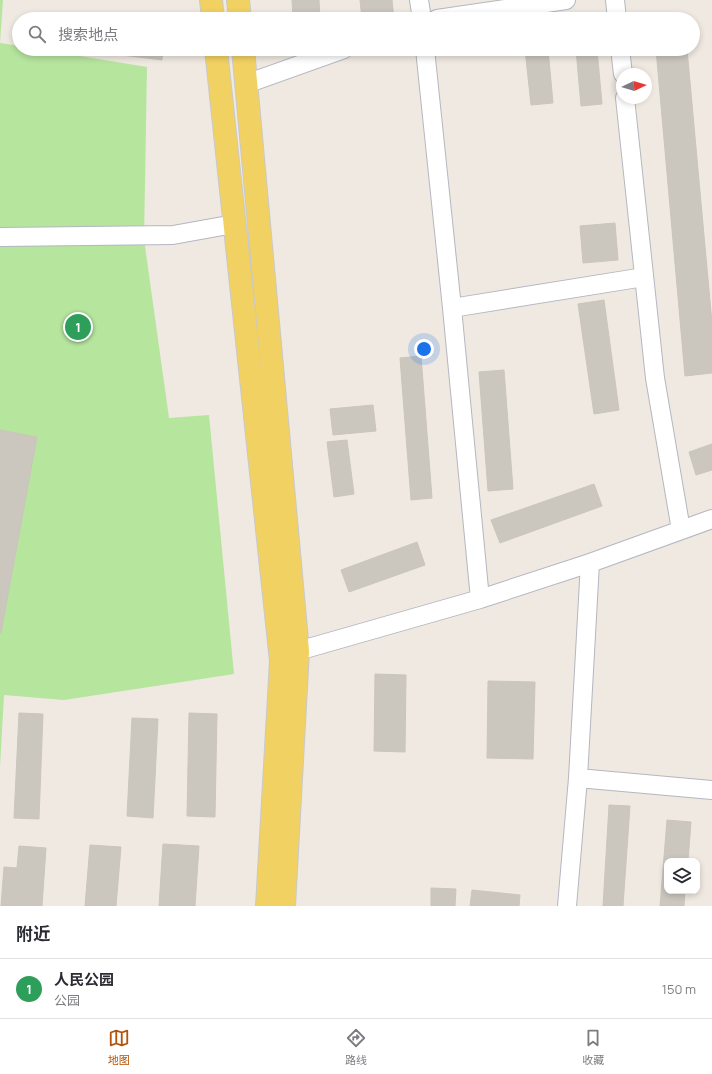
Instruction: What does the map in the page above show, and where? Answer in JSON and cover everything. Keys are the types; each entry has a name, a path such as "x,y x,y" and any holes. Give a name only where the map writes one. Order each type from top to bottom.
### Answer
{"main road":[{"path":"211,0 212,12"},
{"path":"238,0 239,12"},
{"path":"217,56 281,661 267,906"},
{"path":"244,56 298,652 284,906"}],"street":[{"path":"419,0 421,12"},
{"path":"485,12 566,0"},
{"path":"615,0 616,12"},
{"path":"246,84 324,56"},
{"path":"426,56 480,599"},
{"path":"621,56 622,68"},
{"path":"627,104 655,378 681,530"},
{"path":"0,237 173,235 234,224"},
{"path":"452,308 644,277"},
{"path":"298,652 480,599 590,563 712,519"},
{"path":"567,906 578,778 590,563"},
{"path":"578,778 712,790"}],"green space":[{"path":"0,0 3,0 0,43"},
{"path":"0,43 12,45 12,56 80,56 147,67 144,239 169,418 209,415 234,674 64,700 4,695 0,767"}],"building":[{"path":"292,0 319,0 320,12 293,12"},
{"path":"360,0 392,0 393,12 361,12"},
{"path":"130,56 162,56 162,60"},
{"path":"526,56 549,56 553,103 531,105"},
{"path":"577,56 598,56 602,104 581,106"},
{"path":"657,56 688,56 712,323 712,373 685,376"},
{"path":"615,223 618,260 583,263 580,226"},
{"path":"604,300 619,410 594,414 578,304"},
{"path":"421,356 432,498 411,500 400,358"},
{"path":"504,370 513,489 488,491 479,372"},
{"path":"373,405 376,431 333,435 330,409"},
{"path":"0,430 37,437 1,633 0,633"},
{"path":"347,440 354,494 334,497 327,442"},
{"path":"712,444 712,470 696,475 689,452"},
{"path":"594,484 602,506 500,543 491,520"},
{"path":"417,542 425,565 349,592 341,570"},
{"path":"375,674 406,675 405,752 374,751"},
{"path":"488,681 535,682 533,759 487,758"},
{"path":"19,713 43,714 39,819 14,818"},
{"path":"189,713 217,714 215,817 187,816"},
{"path":"132,718 158,719 153,818 127,816"},
{"path":"609,805 630,806 623,906 603,906"},
{"path":"667,820 691,822 688,858 664,858 664,894 685,894 684,906 660,906"},
{"path":"163,844 199,846 195,906 159,906"},
{"path":"90,845 121,847 116,906 85,906"},
{"path":"19,846 46,848 42,906 1,906 4,867 17,868"},
{"path":"431,888 456,889 455,906 431,906"},
{"path":"472,890 520,895 519,906 470,906"}],"place":[{"name":"人民公园","path":"78,327"}]}
